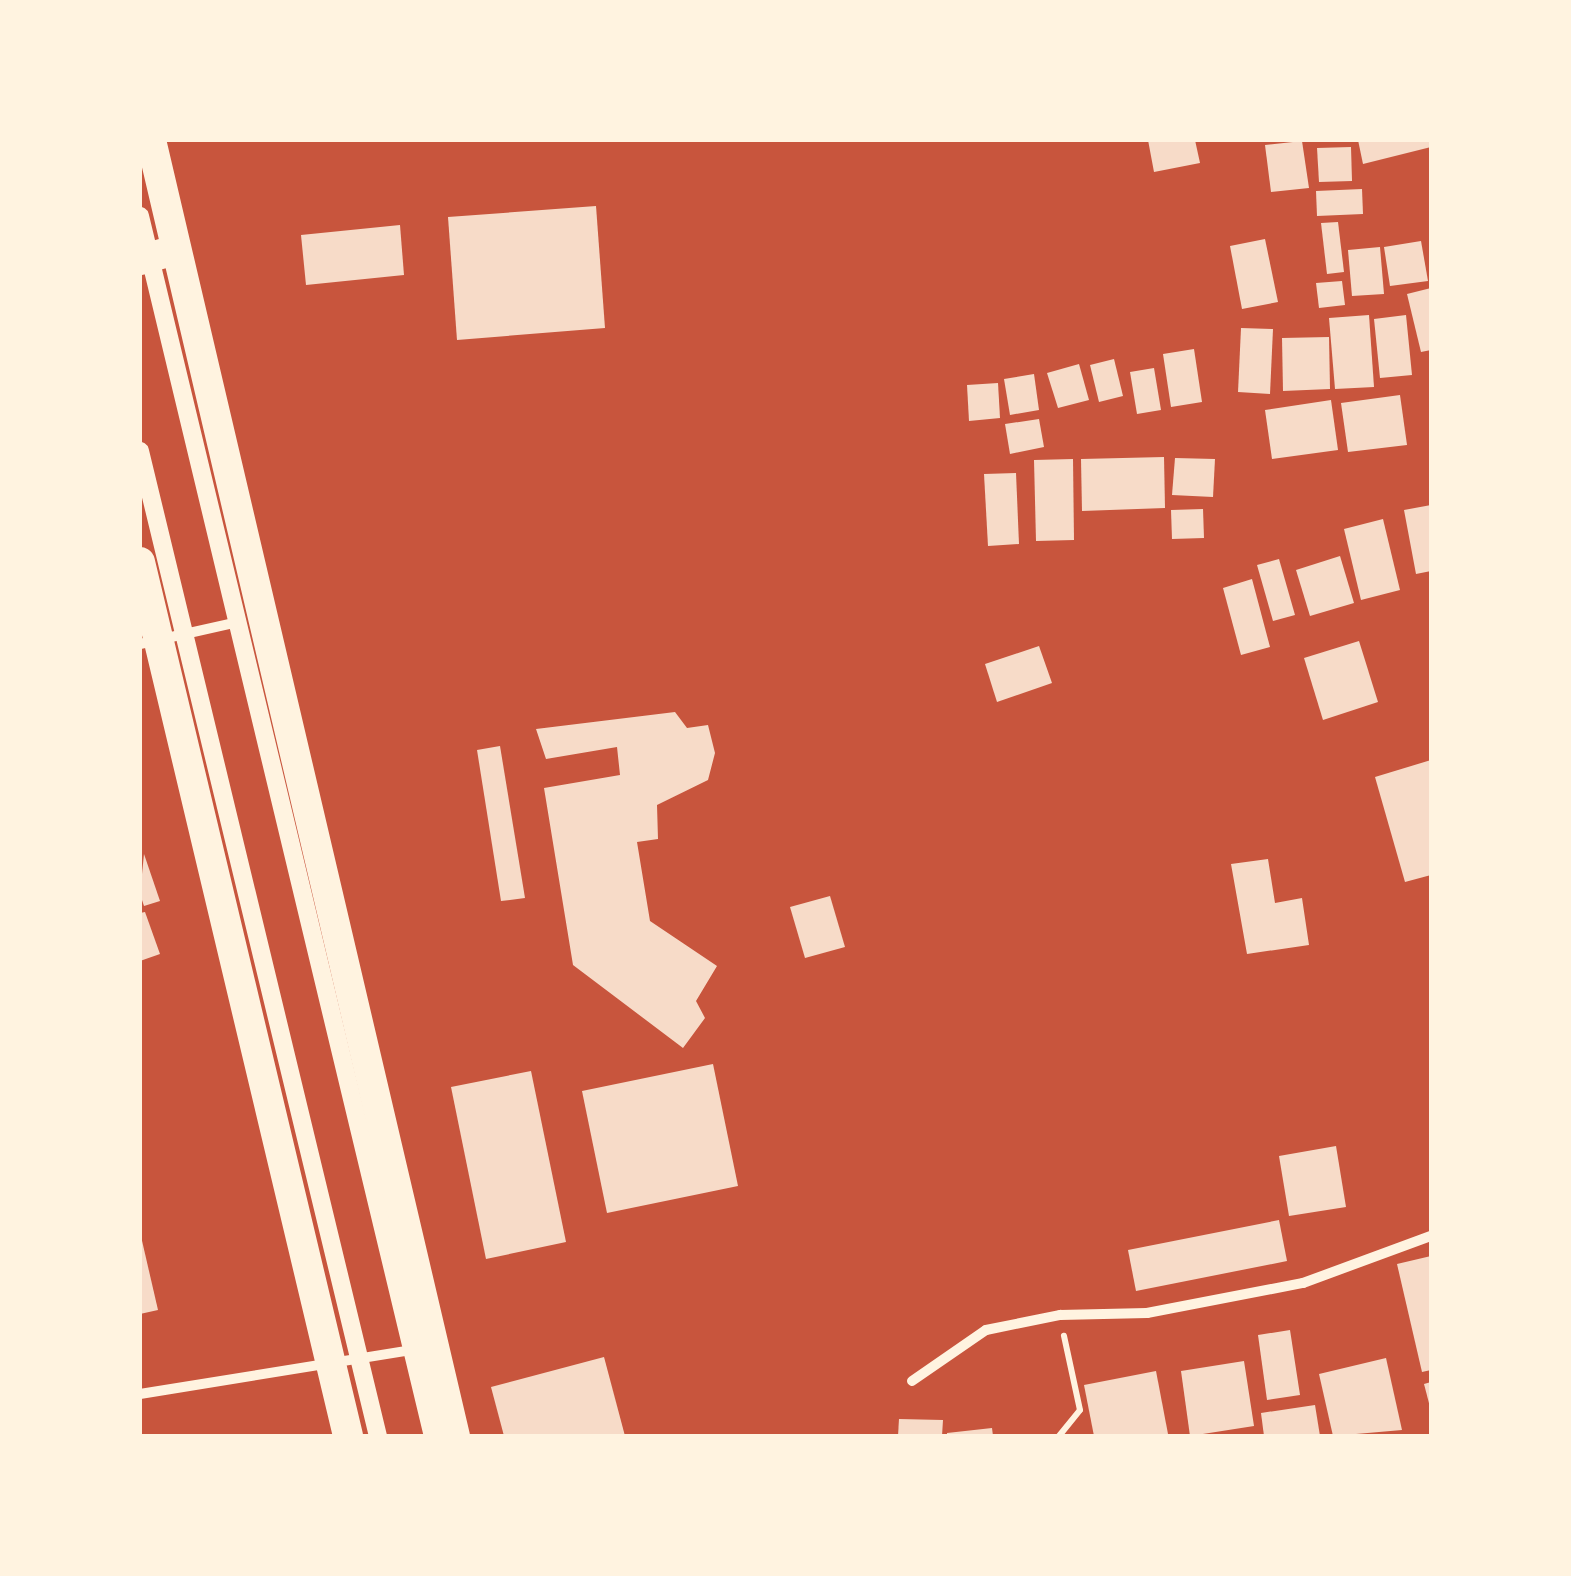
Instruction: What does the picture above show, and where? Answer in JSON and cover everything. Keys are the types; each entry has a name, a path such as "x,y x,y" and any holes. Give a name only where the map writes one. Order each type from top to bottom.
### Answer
{"highway":[{"path":"151,140 455,1436"},
{"path":"140,260 176,250"},
{"path":"140,562 348,1436"}],"street":[{"path":"141,224 432,1436"},
{"path":"140,451 378,1436"},
{"path":"140,644 238,622"},
{"path":"912,1381 986,1330 1060,1316 1148,1313 1303,1284 1431,1236"},
{"path":"140,1394 412,1350"}],"path":[{"path":"1060,1316 1080,1410 1060,1436"}],"building":[{"path":"1148,140 1195,140 1200,163 1154,172"},
{"path":"1358,140 1429,140 1431,147 1363,164"},
{"path":"1302,141 1309,188 1271,192 1265,145"},
{"path":"1351,147 1352,181 1319,182 1317,148"},
{"path":"1362,189 1363,214 1317,216 1316,191"},
{"path":"596,206 605,328 457,340 448,217"},
{"path":"1338,222 1344,272 1327,274 1321,223"},
{"path":"400,225 404,275 306,285 301,235"},
{"path":"1265,239 1278,302 1242,309 1230,246"},
{"path":"1421,241 1428,281 1390,286 1384,247"},
{"path":"1380,247 1384,294 1352,296 1348,250"},
{"path":"1342,281 1345,305 1319,308 1316,283"},
{"path":"1431,288 1431,350 1421,352 1407,294"},
{"path":"1369,315 1374,387 1335,389 1329,318"},
{"path":"1406,315 1412,375 1380,378 1374,319"},
{"path":"1241,328 1273,329 1270,394 1238,392"},
{"path":"1329,337 1330,389 1283,391 1282,338"},
{"path":"1194,349 1202,402 1171,407 1163,354"},
{"path":"1114,359 1123,396 1099,402 1090,365"},
{"path":"1079,364 1089,400 1058,408 1047,373"},
{"path":"1154,368 1161,410 1137,414 1130,372"},
{"path":"1034,374 1039,410 1010,415 1004,379"},
{"path":"998,383 1000,418 969,421 967,385"},
{"path":"1400,395 1407,445 1348,452 1341,403"},
{"path":"1331,400 1338,450 1272,459 1265,410"},
{"path":"1039,419 1044,447 1010,454 1005,424"},
{"path":"1164,457 1165,508 1082,511 1081,459"},
{"path":"1175,458 1215,459 1213,497 1172,495"},
{"path":"1073,459 1074,540 1036,541 1034,460"},
{"path":"1016,473 1019,544 988,546 984,474"},
{"path":"1431,505 1431,571 1416,574 1404,510"},
{"path":"1203,509 1204,538 1172,539 1171,510"},
{"path":"1383,519 1400,590 1361,600 1344,529"},
{"path":"1340,556 1354,603 1310,616 1296,570"},
{"path":"1279,559 1295,615 1273,621 1257,565"},
{"path":"1252,579 1270,647 1241,655 1223,588"},
{"path":"1359,641 1378,702 1323,720 1304,658"},
{"path":"1039,646 1052,683 997,702 985,664"},
{"path":"675,712 687,728 708,725 715,753 708,780 657,805 658,839 637,842 650,921 717,966 696,1001 705,1018 683,1048 573,965 544,788 620,775 617,747 546,759 536,729"},
{"path":"500,746 525,898 501,901 477,750"},
{"path":"1431,760 1431,875 1405,882 1375,777"},
{"path":"144,854 160,901 144,906 140,894"},
{"path":"1268,859 1275,903 1302,898 1309,945 1247,954 1231,864"},
{"path":"830,896 845,947 805,958 790,907"},
{"path":"145,912 160,954 140,961 140,913"},
{"path":"713,1064 738,1186 607,1213 582,1091"},
{"path":"531,1071 566,1242 486,1259 451,1087"},
{"path":"1336,1146 1346,1207 1289,1216 1279,1156"},
{"path":"1279,1220 1287,1261 1136,1291 1128,1250"},
{"path":"140,1232 158,1310 140,1314"},
{"path":"1431,1256 1431,1370 1422,1372 1397,1264"},
{"path":"1290,1330 1300,1395 1267,1400 1258,1335"},
{"path":"604,1357 625,1436 504,1436 491,1387"},
{"path":"1386,1358 1402,1430 1333,1436 1319,1374"},
{"path":"1244,1361 1254,1426 1190,1436 1181,1371"},
{"path":"1156,1371 1168,1434 1094,1436 1084,1385"},
{"path":"1431,1382 1431,1406 1430,1407 1424,1384"},
{"path":"1315,1405 1320,1436 1264,1436 1261,1413"},
{"path":"899,1419 943,1420 942,1436 898,1436"},
{"path":"992,1428 993,1436 947,1436 947,1433"}]}
